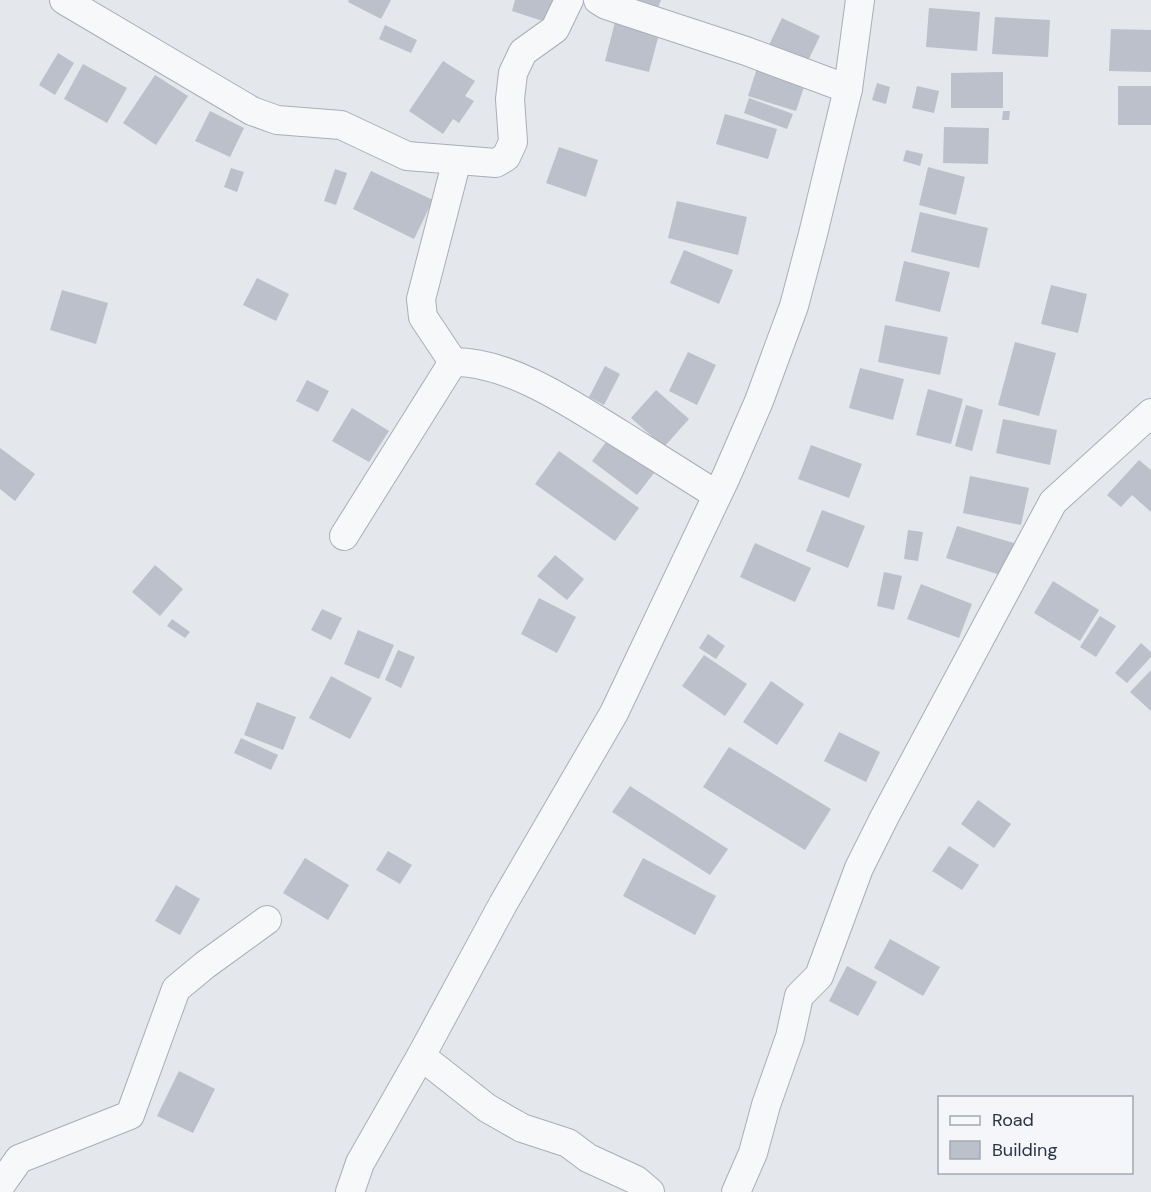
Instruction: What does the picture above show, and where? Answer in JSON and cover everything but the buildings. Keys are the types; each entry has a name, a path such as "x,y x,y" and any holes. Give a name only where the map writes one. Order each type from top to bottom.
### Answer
{"street":[{"path":"64,0 252,111 277,120 341,125 406,156 496,162 506,157 513,142 510,99 513,73 523,52 555,29 569,0"},
{"path":"598,0 606,5 746,51 848,89"},
{"path":"350,1192 360,1163 404,1083 422,1056 503,904 614,713 759,402 794,306 848,89 860,0"},
{"path":"453,362 423,317 421,299 457,160"},
{"path":"453,362 472,362 534,384 574,405 717,495"},
{"path":"344,536 453,362"},
{"path":"736,1192 753,1153 766,1105 790,1037 799,996 819,976 859,868 885,816 1053,502 1151,413"},
{"path":"0,1186 19,1159 130,1115 176,989 267,920"},
{"path":"422,1056 487,1108 522,1128 568,1143 588,1158 636,1180 650,1192"}]}
